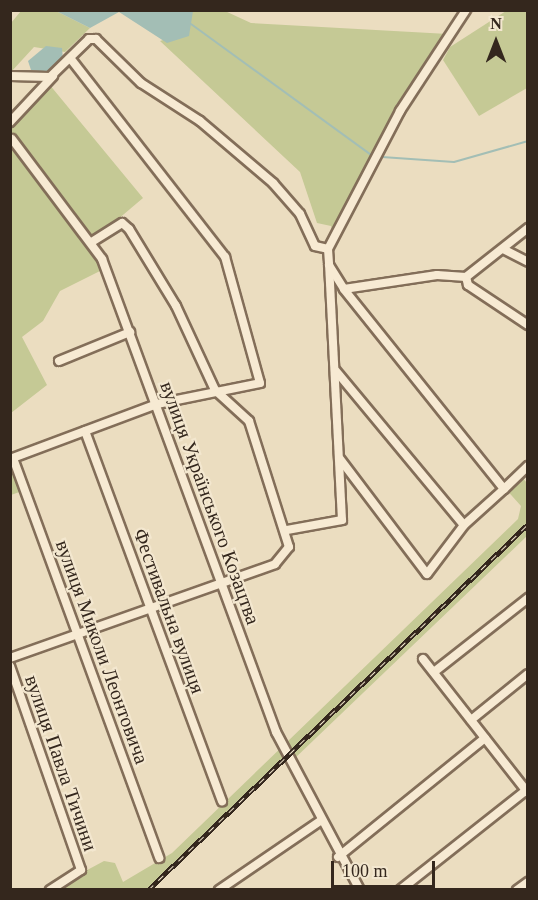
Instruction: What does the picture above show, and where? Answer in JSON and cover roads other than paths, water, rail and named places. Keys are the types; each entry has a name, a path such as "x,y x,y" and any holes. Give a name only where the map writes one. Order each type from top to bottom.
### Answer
{"street":[{"path":"287,530 342,520 328,249 404,104 466,10"},
{"path":"10,122 89,39 96,39 141,83 200,121 273,183 300,214 315,246 328,249"},
{"path":"12,458 157,404 215,390 260,383 225,257 70,58"},
{"path":"10,76 54,75"},
{"name":"вулиця Українського Козацтва","path":"12,139 91,242 130,332 276,732 338,857 360,890"},
{"path":"10,658 282,561 289,547 287,530 249,420 215,390 176,306 129,230 122,223 91,242"},
{"path":"344,289 437,275 466,277 528,228"},
{"path":"503,249 528,262"},
{"path":"329,265 344,289 504,489"},
{"path":"466,277 468,285 528,325"},
{"path":"59,361 130,332"},
{"path":"336,371 464,525"},
{"name":"Фестивальна вулиця","path":"85,431 222,802"},
{"name":"вулиця Миколи Леонтовича","path":"12,458 159,858"},
{"path":"340,459 427,574 464,525 528,466"},
{"path":"434,672 528,598"},
{"path":"400,890 527,791 423,659"},
{"name":"вулиця Павла Тичини","path":"10,666 81,870 50,890"},
{"path":"471,720 528,674"},
{"path":"338,857 485,738"},
{"path":"219,890 320,821"},
{"path":"517,890 528,882"}],"water":[{"path":"56,11 193,11 189,36 167,43 119,12 90,28"},
{"path":"46,46 62,48 63,60 46,72 31,70 28,61"}],"waterway":[{"path":"191,24 371,155"},
{"path":"382,157 454,162 528,141"}],"railway":[{"path":"148,890 528,524"}]}
